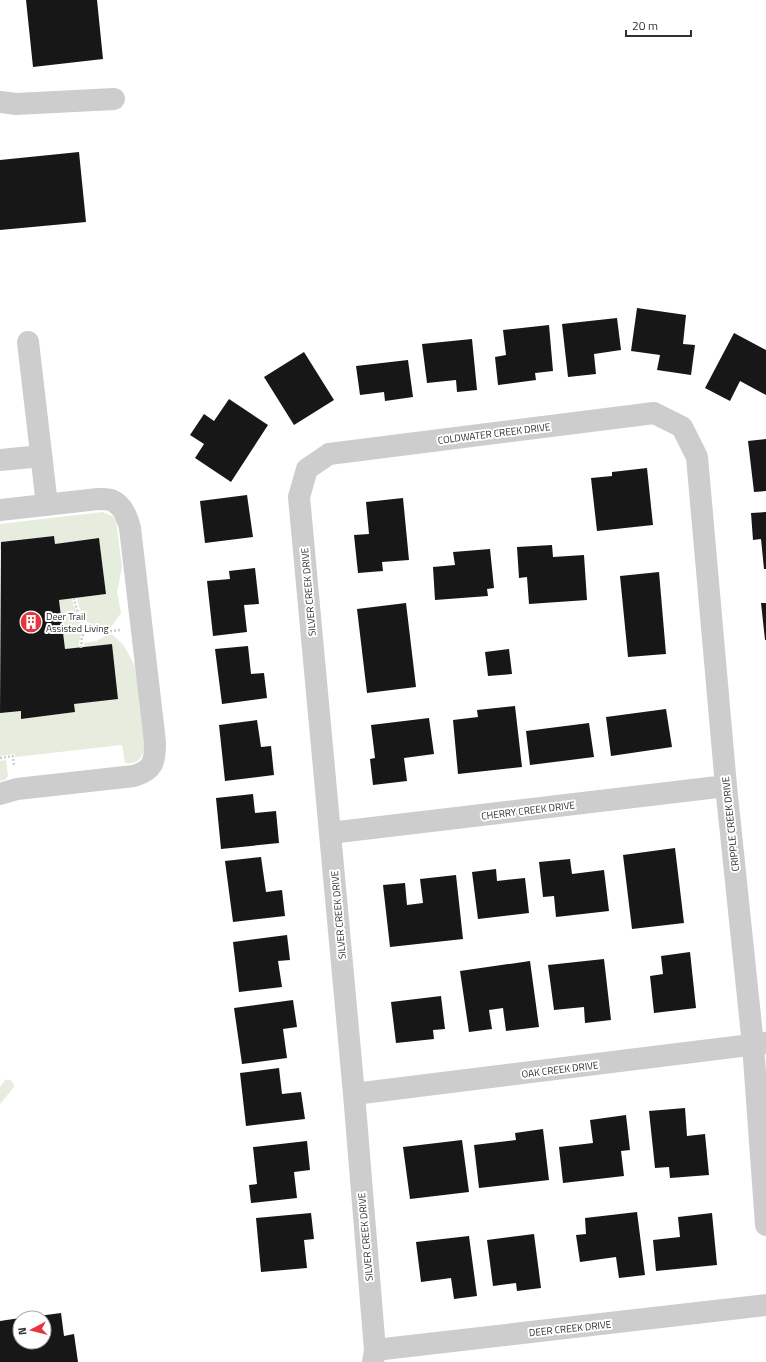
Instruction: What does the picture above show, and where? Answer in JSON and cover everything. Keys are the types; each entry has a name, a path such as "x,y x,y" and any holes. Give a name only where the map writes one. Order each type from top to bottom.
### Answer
{"street":[{"path":"0,102 16,104 114,98"},
{"path":"28,342 47,505"},
{"name":"COLDWATER CREEK DRIVE","path":"307,468 329,454 654,413 682,427"},
{"name":"CRIPPLE CREEK DRIVE","path":"682,427 697,457 726,786 760,1044 766,1225"},
{"path":"0,460 41,456"},
{"name":"SILVER CREEK DRIVE","path":"307,468 299,497 354,1094 374,1356"},
{"path":"0,510 98,499 111,500 121,507 127,516 130,528 155,742 155,755 152,765 145,773 134,776 17,789 0,794"},
{"path":"135,566 128,596 133,640 146,664"},
{"name":"CHERRY CREEK DRIVE","path":"330,833 726,786"},
{"name":"OAK CREEK DRIVE","path":"354,1094 760,1044"},
{"name":"DEER CREEK DRIVE","path":"374,1356 766,1305"}],"path":[{"path":"74,598 75,606 87,626 93,630 100,632 132,629"},
{"path":"81,648 82,638 87,626"}],"green space":[{"path":"103,512 112,516 116,520 122,567 117,592 121,613 111,627 97,628 87,622 78,604 77,598 106,594 99,538 55,544 54,536 1,542 2,550 0,550 0,524"},
{"path":"72,598 81,622 82,631 79,648 65,649 59,600"},
{"path":"108,634 113,635 124,646 136,668 145,746 141,757 133,763 125,763 122,745 15,757 15,754 0,756 0,713 21,711 22,719 74,712 74,704 118,698 112,644 85,647 84,643 97,641"},
{"path":"6,760 8,776 5,780 0,781 0,761"},
{"path":"5,1080 11,1081 14,1087 0,1104 0,1087"}],"building":[{"path":"26,0 97,0 103,59 33,67"},
{"path":"79,152 86,222 0,230 0,160"},
{"path":"637,308 686,315 683,344 695,345 691,375 657,370 660,355 631,351"},
{"path":"617,318 621,350 594,354 596,374 568,377 562,324"},
{"path":"549,325 553,371 535,373 536,380 498,385 495,357 506,355 503,330"},
{"path":"734,333 766,350 766,395 740,381 730,401 705,388"},
{"path":"472,339 477,390 457,392 456,380 427,383 422,344"},
{"path":"304,352 334,400 294,425 264,377"},
{"path":"408,360 413,397 385,401 384,392 360,395 356,366"},
{"path":"229,399 268,425 231,482 195,458 204,444 190,435 204,414 214,421"},
{"path":"766,439 766,491 754,492 748,441"},
{"path":"647,468 653,525 597,531 591,478 612,476 612,472"},
{"path":"247,495 253,537 205,543 200,501"},
{"path":"403,498 409,560 382,562 383,571 358,573 354,535 369,534 366,502"},
{"path":"766,512 766,569 764,569 761,539 753,540 751,513"},
{"name":"Deer Trail Assisted Living","path":"54,536 55,544 99,538 106,594 59,600 65,649 112,644 118,699 74,704 75,712 21,719 21,711 0,713 1,542"},
{"path":"552,545 553,557 584,555 587,600 529,604 527,577 519,578 517,547"},
{"path":"490,549 494,588 487,589 488,596 435,600 433,567 455,565 453,552"},
{"path":"255,568 259,604 244,605 247,632 213,636 207,581 230,579 229,571"},
{"path":"659,572 666,654 628,657 620,576"},
{"path":"406,603 416,687 367,693 357,609"},
{"path":"761,603 766,603 766,640 765,640"},
{"path":"248,646 251,674 264,673 267,698 222,704 215,649"},
{"path":"509,649 512,674 488,676 485,652"},
{"path":"515,706 522,767 458,774 453,720 478,717 477,710"},
{"path":"666,709 672,747 611,756 606,717"},
{"path":"429,718 434,754 404,758 407,781 373,785 370,759 375,758 371,725"},
{"path":"257,720 261,747 271,746 274,775 225,781 219,725"},
{"path":"589,723 594,757 530,765 526,731"},
{"path":"253,794 255,813 276,811 279,843 221,849 216,798"},
{"path":"675,848 684,923 632,929 623,855"},
{"path":"261,857 266,892 282,890 285,916 233,922 225,861"},
{"path":"570,859 572,874 604,870 609,911 556,917 554,896 543,897 539,862"},
{"path":"496,869 497,881 525,878 529,913 478,919 472,872"},
{"path":"456,875 463,939 390,947 383,885 405,883 407,905 423,903 420,879"},
{"path":"287,935 290,960 278,961 282,987 239,992 233,942"},
{"path":"690,952 696,1008 654,1013 650,976 663,974 661,956"},
{"path":"604,959 611,1020 585,1023 584,1007 554,1010 548,965"},
{"path":"530,961 539,1027 506,1031 503,1008 489,1010 492,1029 469,1032 460,971"},
{"path":"441,996 445,1029 433,1030 434,1039 396,1043 391,1002"},
{"path":"293,1000 297,1027 283,1029 287,1058 242,1064 234,1008"},
{"path":"279,1068 282,1094 301,1092 305,1119 246,1126 240,1073"},
{"path":"685,1108 687,1136 705,1134 709,1175 670,1178 669,1167 655,1168 649,1111"},
{"path":"626,1115 630,1150 621,1151 624,1176 563,1183 559,1147 593,1143 590,1120"},
{"path":"543,1129 549,1180 479,1188 474,1145 516,1140 515,1133"},
{"path":"462,1140 469,1192 410,1199 403,1147"},
{"path":"307,1141 310,1170 294,1172 297,1198 251,1203 249,1185 257,1184 253,1147"},
{"path":"637,1212 645,1275 619,1278 616,1257 580,1262 576,1235 586,1234 585,1218"},
{"path":"311,1213 314,1239 304,1240 307,1268 261,1272 256,1218"},
{"path":"712,1213 717,1265 656,1271 653,1240 680,1237 678,1217"},
{"path":"534,1234 541,1288 517,1291 516,1283 493,1286 487,1240"},
{"path":"469,1236 477,1296 454,1299 451,1278 421,1282 416,1242"},
{"path":"61,1313 64,1336 74,1334 78,1362 0,1362 0,1321 12,1319 12,1350 52,1350 52,1314"}],"place":[{"name":"Deer Trail Assisted Living","path":"31,622"}]}
